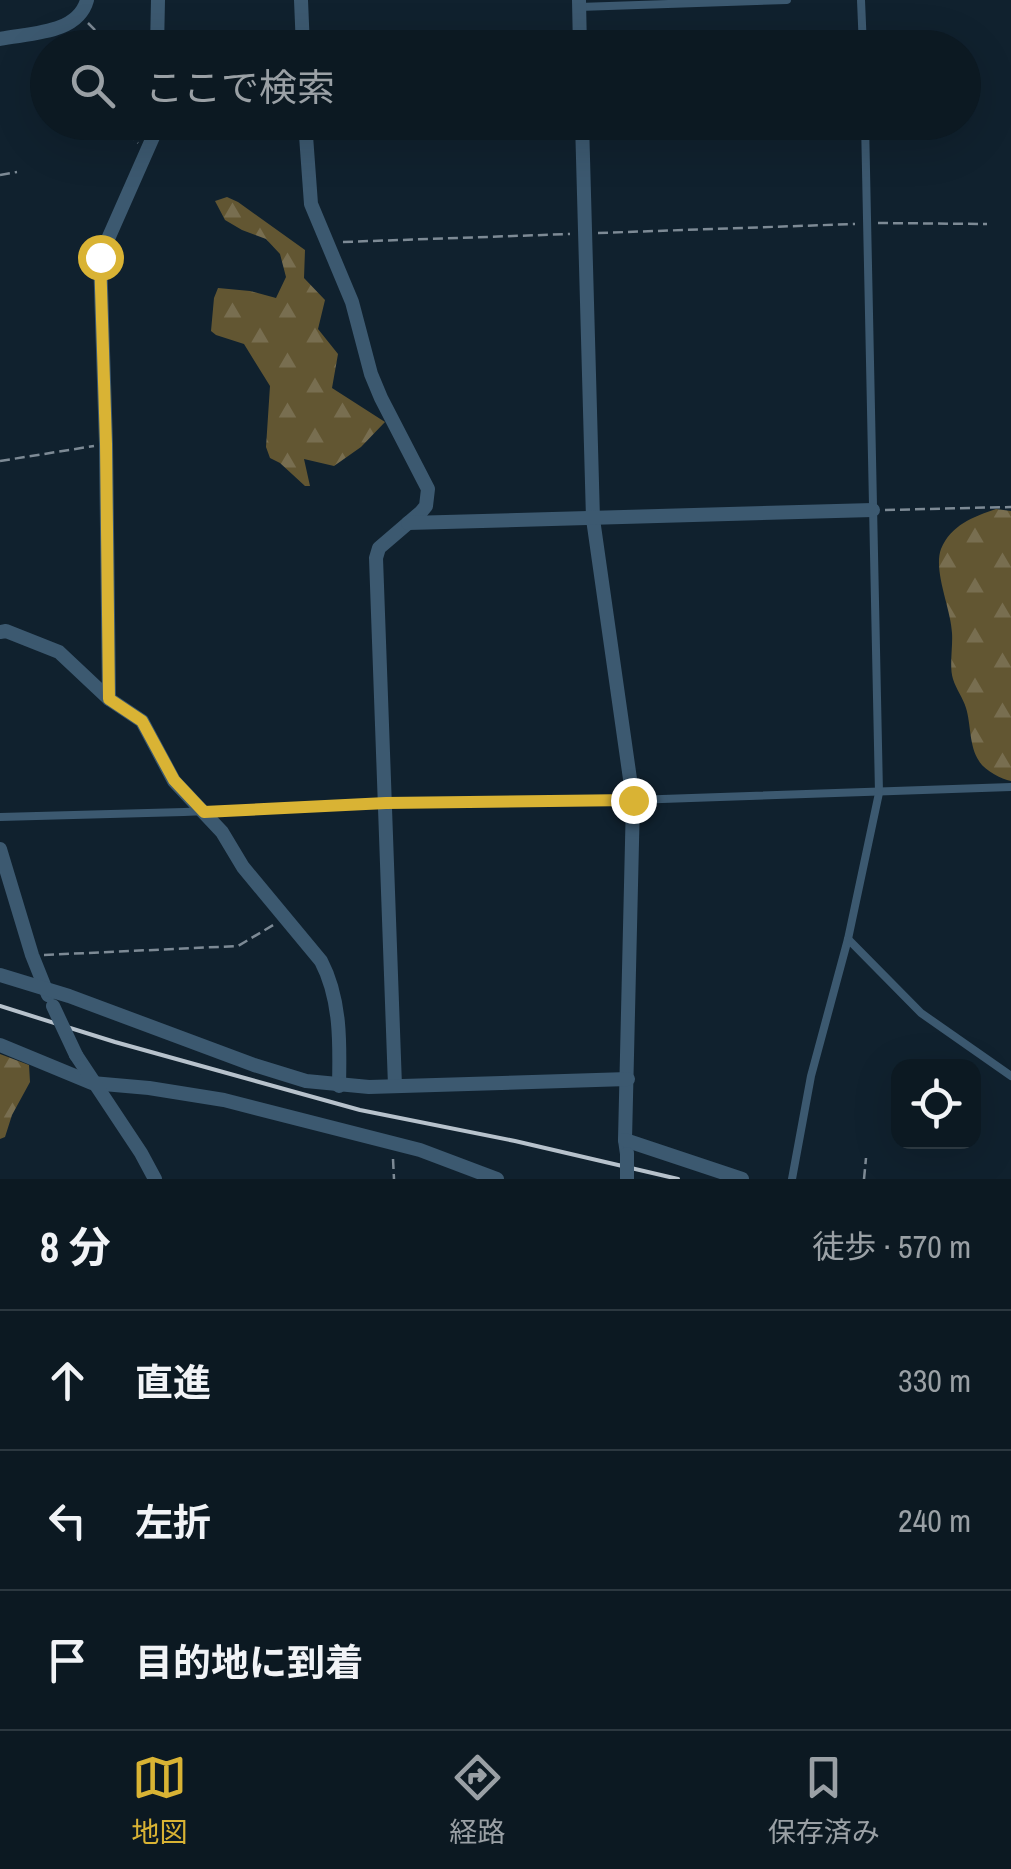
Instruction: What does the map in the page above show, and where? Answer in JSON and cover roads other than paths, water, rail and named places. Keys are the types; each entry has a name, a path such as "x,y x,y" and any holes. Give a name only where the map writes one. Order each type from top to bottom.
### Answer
{"street":[{"path":"44,30 64,26 80,16 87,0"},
{"path":"158,0 158,30"},
{"path":"302,0 302,30"},
{"path":"579,3 580,30"},
{"path":"0,39 30,33"},
{"path":"109,699 100,257 151,140"},
{"path":"307,140 311,204 352,302 381,398 428,489 426,506 379,548 376,558 394,1086"},
{"path":"582,140 592,519 633,800 627,1179"},
{"path":"408,523 874,510"},
{"path":"0,632 59,652 109,699 142,721 174,780 222,832 243,867 327,972 340,1031 339,1086"},
{"path":"0,848 32,955 53,1006 76,1055 155,1179"},
{"path":"0,975 306,1081 339,1086 394,1086 628,1079"},
{"path":"0,1045 92,1082 224,1100 393,1142 498,1179"},
{"path":"626,1147 742,1179"}],"lane":[{"path":"579,3 787,0"},
{"path":"862,0 863,30"},
{"path":"792,1179 811,1076 848,938 879,793 866,140"},
{"path":"0,817 1011,787"},
{"path":"848,938 921,1013 1011,1076"}],"railway":[{"path":"0,1006 360,1110 678,1179"}]}
